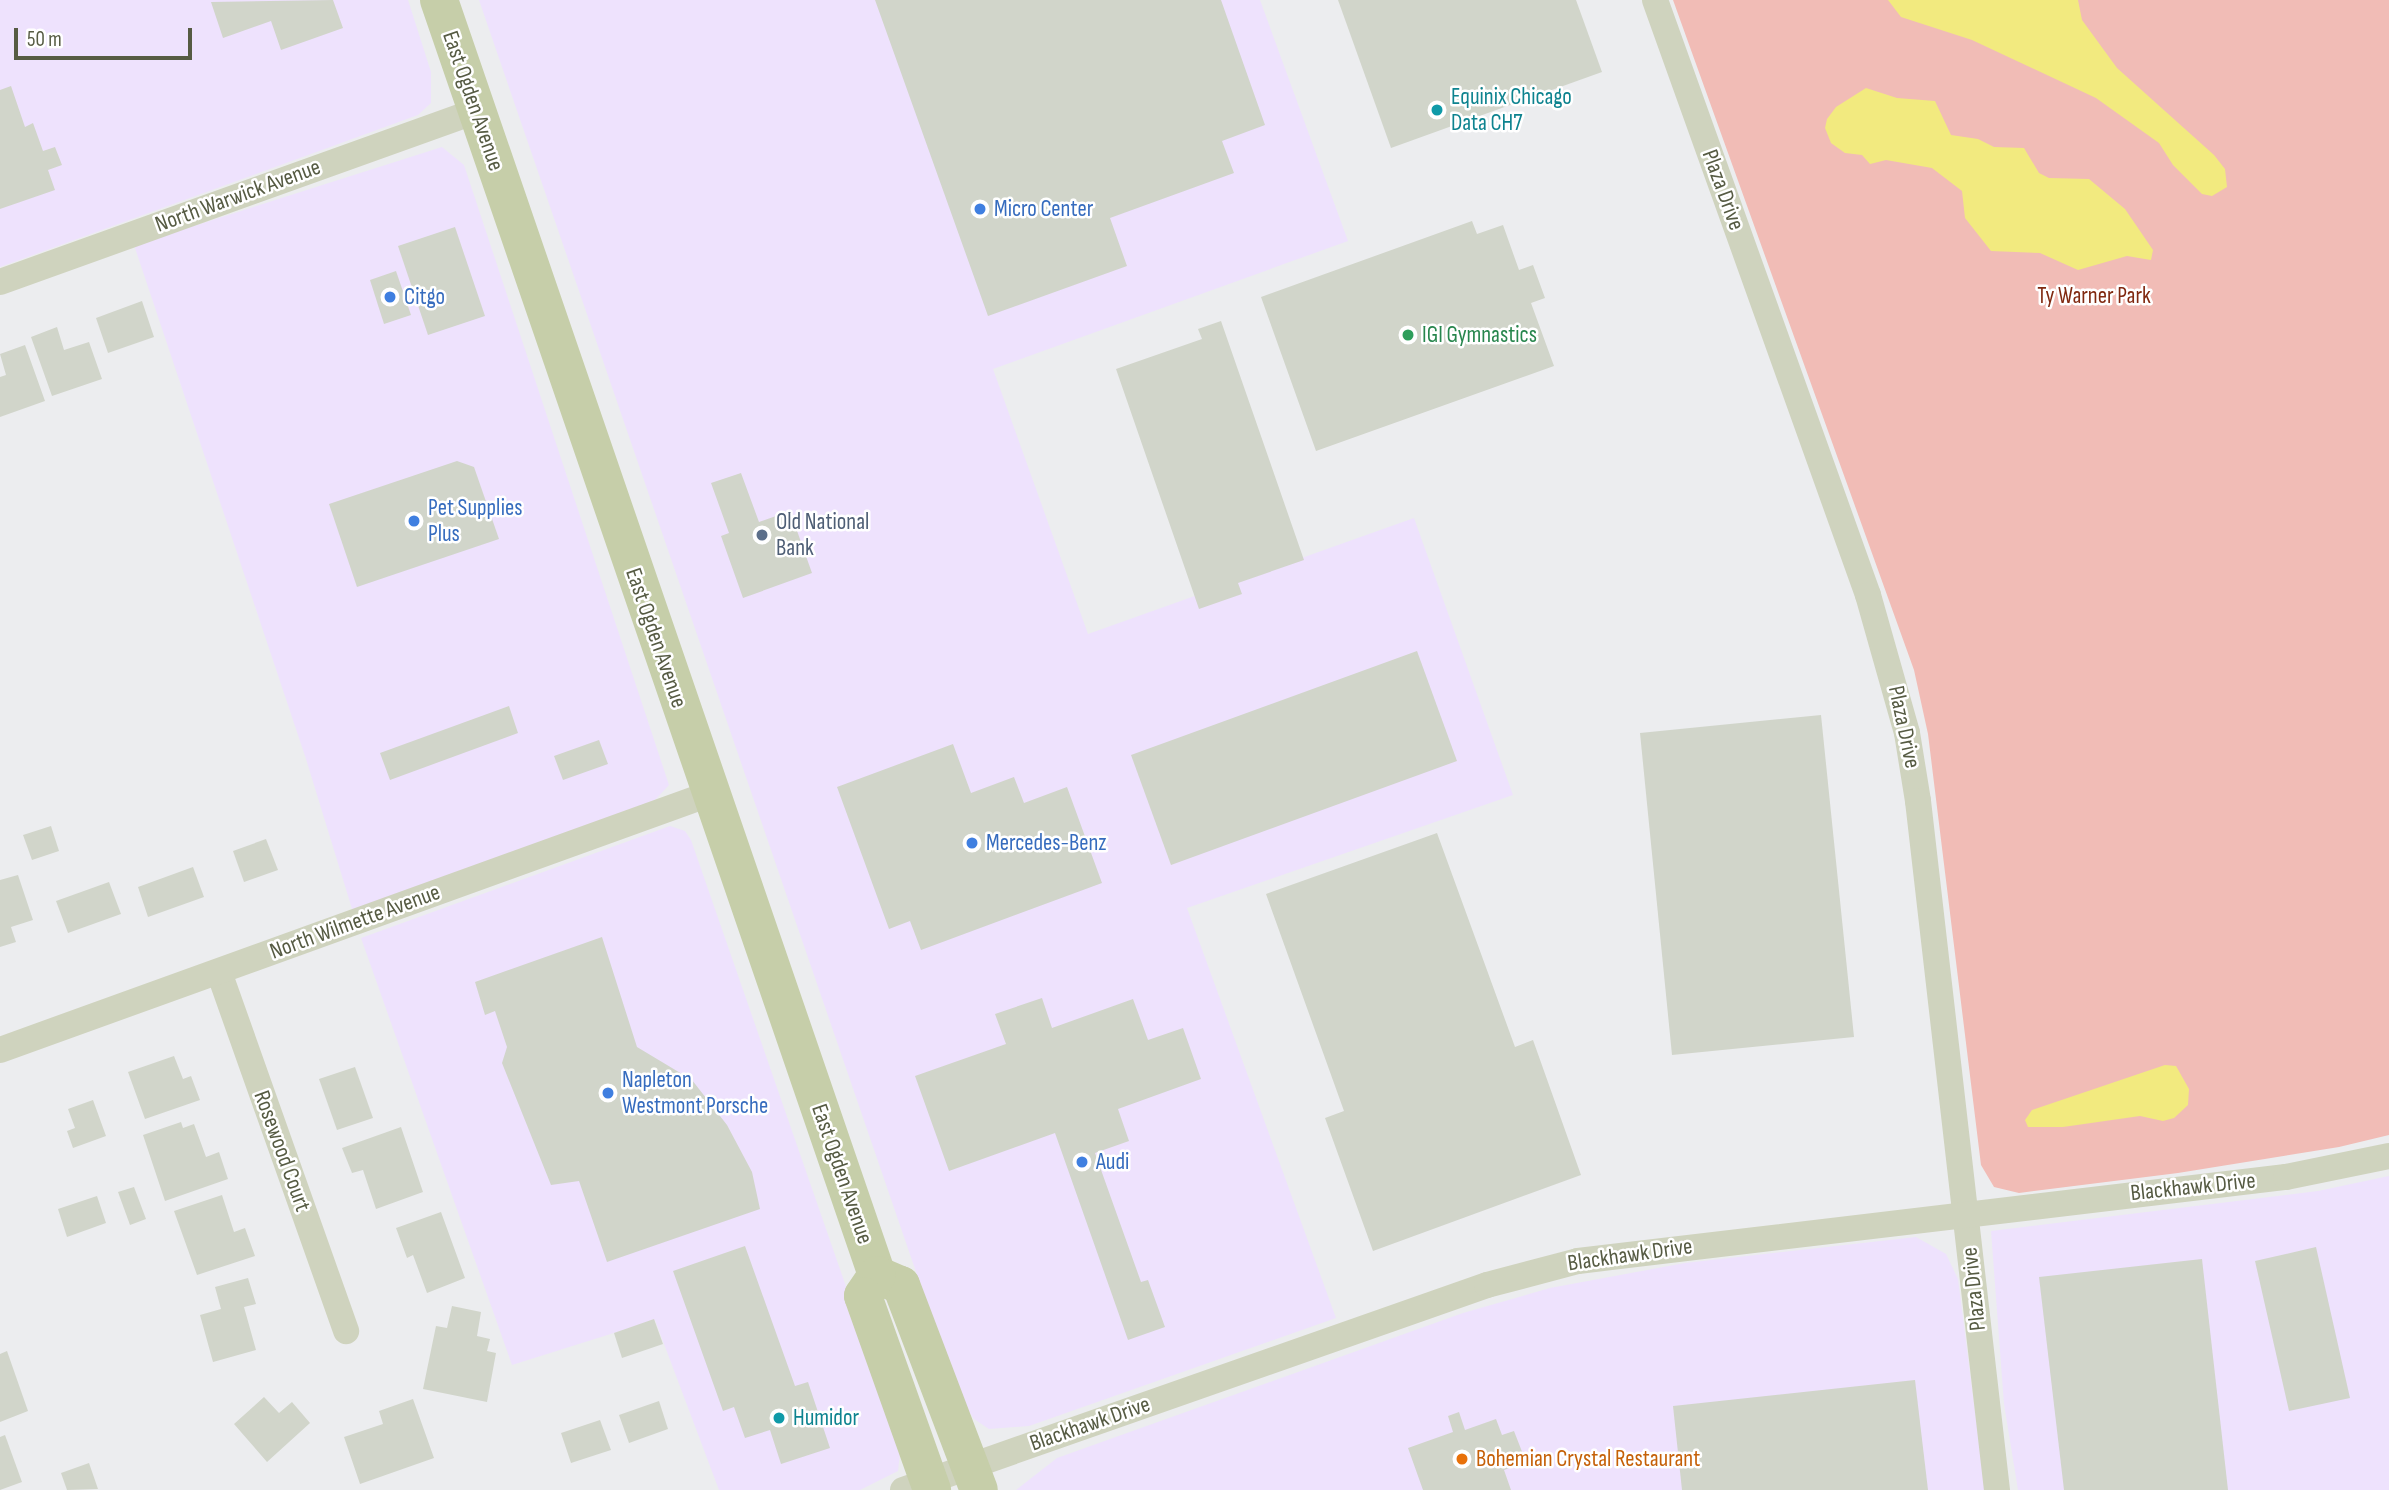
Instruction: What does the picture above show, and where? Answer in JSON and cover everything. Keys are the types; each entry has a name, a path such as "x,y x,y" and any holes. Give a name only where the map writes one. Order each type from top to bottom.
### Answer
{"main road":[{"name":"East Ogden Avenue","path":"439,0 709,794 877,1275 901,1285 974,1477"},
{"name":"East Ogden Avenue","path":"877,1275 863,1296 921,1487"}],"street":[{"name":"Plaza Drive","path":"1655,0 1891,669 1918,800 1997,1490"},
{"name":"North Warwick Avenue","path":"0,282 476,111"},
{"name":"North Wilmette Avenue","path":"0,1050 709,794"},
{"name":"Rosewood Court","path":"219,972 346,1331"},
{"name":"Blackhawk Drive","path":"921,1487 974,1477 1525,1273 1628,1252 2286,1177 2389,1156"}],"shaded area":[{"path":"0,0 408,0 431,72 431,103 418,115 0,267"},
{"path":"479,0 1260,0 1348,241 993,369 1088,634 1414,518 1513,795 1187,908 1336,1318 1029,1426 989,1429 974,1419 959,1397"},
{"path":"1888,0 2078,0 2082,20 2117,68 2214,155 2225,169 2227,187 2212,196 2202,194 2173,165 2159,143 2096,98 1972,40 1901,17"},
{"path":"1866,88 1897,98 1935,101 1951,135 1978,139 1994,147 2024,148 2039,173 2049,178 2089,179 2125,209 2153,250 2151,260 2127,256 2078,270 2040,253 1991,251 1965,218 1962,191 1932,168 1886,160 1870,164 1862,155 1845,153 1831,143 1825,128 1827,119 1836,107"},
{"path":"442,147 464,165 669,785 655,800 353,912 306,759 134,245"},
{"path":"670,826 685,831 691,840 901,1445 898,1471 860,1490 719,1490 655,1320 512,1365 361,938"},
{"path":"2165,1065 2176,1066 2189,1089 2188,1105 2174,1118 2163,1121 2140,1116 2063,1127 2028,1127 2025,1120 2032,1110"},
{"path":"2389,1176 2389,1490 2018,1490 2004,1404 1991,1231 2318,1191"},
{"path":"1916,1237 1946,1254 1958,1279 1985,1490 1016,1490 1057,1458 1463,1313 1550,1288 1685,1263"}],"green space":[{"name":"Ty Warner Park","path":"1673,0 2389,0 2389,1135 2339,1147 2178,1173 2019,1193 1994,1187 1981,1165 1928,734 1914,670"}],"building":[{"path":"333,0 343,28 281,50 271,21 223,38 211,2"},
{"path":"875,0 1221,0 1265,125 1222,141 1234,173 1110,218 1127,266 988,316"},
{"name":"Equinix Chicago Data CH7","path":"1338,0 1576,0 1602,72 1391,148"},
{"path":"11,86 25,127 33,123 43,151 55,147 62,165 48,170 55,190 0,209 0,90"},
{"name":"IGI Gymnastics","path":"1472,221 1477,234 1503,225 1519,270 1533,265 1545,298 1531,303 1554,366 1316,451 1261,297"},
{"name":"Citgo","path":"455,227 485,316 428,335 398,246"},
{"name":"Citgo","path":"396,271 411,315 384,324 370,280"},
{"path":"142,301 154,337 108,353 96,318"},
{"path":"1221,321 1304,560 1238,583 1242,594 1199,609 1116,369 1202,339 1198,329"},
{"path":"57,327 64,350 89,342 102,379 52,396 31,337"},
{"path":"25,345 45,401 0,417 0,377 6,375 0,354"},
{"name":"Pet Supplies Plus","path":"457,461 474,467 499,539 357,587 329,504"},
{"name":"Old National Bank","path":"741,473 759,522 790,511 812,573 743,598 721,536 729,533 711,483"},
{"path":"1417,651 1457,761 1171,865 1131,755"},
{"path":"509,706 518,733 390,780 380,753"},
{"path":"1821,715 1854,1037 1672,1055 1640,733"},
{"path":"599,740 608,764 563,780 554,756"},
{"name":"Mercedes-Benz","path":"953,744 971,793 1014,777 1024,803 1067,787 1102,883 921,950 910,921 889,929 837,787"},
{"path":"51,826 59,851 32,860 23,835"},
{"path":"1437,833 1515,1047 1533,1040 1581,1175 1373,1251 1325,1118 1344,1111 1266,894"},
{"path":"266,839 278,870 244,882 233,851"},
{"path":"193,867 204,897 148,917 138,887"},
{"path":"18,875 33,920 11,927 16,942 0,947 0,880"},
{"path":"109,882 121,914 68,933 56,901"},
{"name":"Napleton Westmont Porsche","path":"602,937 637,1047 692,1080 727,1125 752,1172 760,1209 607,1262 579,1181 551,1185 502,1063 507,1047 495,1011 485,1015 475,982"},
{"name":"Audi","path":"1042,998 1052,1028 1133,999 1148,1040 1183,1028 1201,1079 1118,1109 1129,1141 1095,1153 1141,1282 1148,1280 1165,1327 1128,1340 1055,1133 949,1171 915,1076 1006,1044 995,1014"},
{"path":"174,1056 183,1079 191,1076 200,1100 145,1119 128,1072"},
{"path":"355,1067 373,1118 337,1130 319,1079"},
{"path":"93,1100 106,1136 73,1148 67,1131 75,1128 68,1109"},
{"path":"181,1122 183,1128 194,1124 206,1157 219,1152 228,1179 165,1201 143,1135"},
{"path":"401,1127 423,1192 376,1209 363,1170 352,1173 342,1148"},
{"path":"134,1187 146,1219 130,1225 118,1192"},
{"path":"222,1195 234,1232 245,1228 255,1256 197,1275 174,1211"},
{"path":"97,1196 106,1223 67,1237 58,1209"},
{"path":"441,1212 465,1278 427,1293 413,1255 407,1258 396,1228"},
{"path":"745,1246 795,1386 808,1382 830,1448 781,1464 770,1430 745,1438 734,1407 723,1411 673,1271"},
{"path":"2316,1247 2350,1398 2289,1411 2255,1261"},
{"path":"2202,1259 2228,1490 2064,1490 2039,1277"},
{"path":"248,1278 256,1304 244,1307 256,1350 213,1362 200,1315 221,1309 215,1287"},
{"path":"452,1306 481,1312 477,1336 490,1339 487,1351 496,1353 487,1402 423,1389 436,1326 447,1328"},
{"path":"654,1319 663,1344 622,1358 614,1333"},
{"path":"7,1351 28,1411 0,1422 0,1354"},
{"path":"1915,1380 1928,1490 1682,1490 1673,1406"},
{"path":"264,1397 279,1413 292,1402 310,1423 267,1462 234,1424"},
{"path":"413,1399 434,1458 360,1484 344,1437 383,1424 379,1411"},
{"path":"659,1401 668,1429 629,1443 619,1415"},
{"path":"1459,1412 1465,1430 1496,1419 1502,1435 1514,1431 1526,1462 1504,1470 1511,1490 1423,1490 1408,1448 1453,1432 1448,1416"},
{"path":"600,1420 611,1450 571,1463 561,1433"},
{"path":"5,1435 22,1482 0,1490 0,1437"},
{"path":"89,1463 98,1489 67,1490 61,1473"}],"place":[{"name":"Equinix Chicago Data CH7","path":"1437,110"},
{"name":"Micro Center","path":"980,209"},
{"name":"Citgo","path":"390,297"},
{"name":"IGI Gymnastics","path":"1408,335"},
{"name":"Pet Supplies Plus","path":"414,521"},
{"name":"Old National Bank","path":"762,535"},
{"name":"Mercedes-Benz","path":"972,843"},
{"name":"Napleton Westmont Porsche","path":"608,1093"},
{"name":"Audi","path":"1082,1162"},
{"name":"Humidor","path":"779,1418"},
{"name":"Bohemian Crystal Restaurant","path":"1462,1459"}]}
